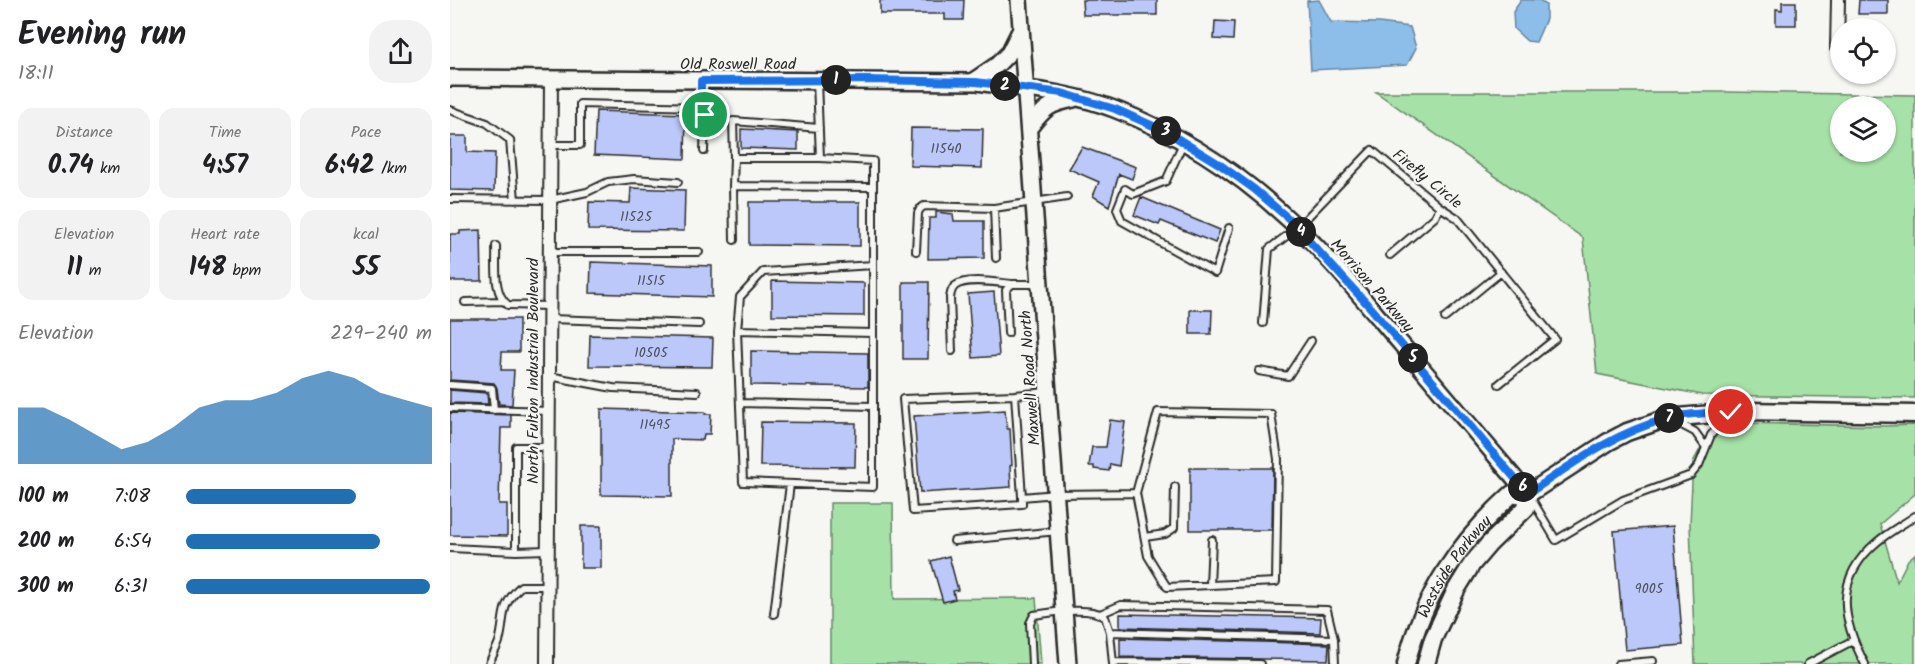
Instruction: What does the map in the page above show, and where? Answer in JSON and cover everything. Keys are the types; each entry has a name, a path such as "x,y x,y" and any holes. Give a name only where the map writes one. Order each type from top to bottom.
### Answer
{"main road":[{"name":"Westside Parkway","path":"1406,664 1414,632 1439,580 1456,553 1495,510 1512,494 1528,494 1627,432 1668,418 1731,412 1915,414"},
{"name":"Westside Parkway","path":"1426,664 1433,639 1456,590 1472,564 1489,544 1526,508 1528,494"}],"street":[{"name":"Maxwell Road North","path":"1019,0 1068,664"},
{"path":"1838,0 1838,18"},
{"path":"972,82 997,65 1009,52 1021,29"},
{"name":"Old Roswell Road","path":"450,78 972,82 1026,89"},
{"name":"North Fulton Industrial Boulevard","path":"547,664 551,79"},
{"name":"Morrison Parkway","path":"1026,89 1062,93 1115,109 1167,132 1254,189 1297,228 1368,305 1528,494"},
{"path":"1029,128 1042,111 1055,103 1078,98"}],"lane":[{"path":"817,80 820,158"},
{"path":"701,81 701,107 705,122 704,151"},
{"path":"550,145 580,145 580,104 701,107"},
{"path":"450,110 487,123 510,140 515,200"},
{"path":"734,240 733,121 819,128"},
{"path":"1184,142 1166,181 1133,194 1125,189 1117,209 1122,220 1215,273 1229,228"},
{"name":"Firefly Circle","path":"1263,322 1269,249 1297,228 1372,150 1440,207 1457,218 1556,339 1498,384"},
{"path":"734,158 820,158 873,161 873,187 873,265 873,487 743,482 737,330 740,297 763,272 873,265"},
{"path":"450,199 550,200 587,192 608,182 634,179 678,182"},
{"path":"733,186 873,187"},
{"path":"916,251 918,213 924,206 994,208 1066,197"},
{"path":"1390,255 1434,217 1440,207"},
{"path":"994,208 996,258"},
{"path":"496,246 499,294 502,301 508,305 549,312 699,324"},
{"path":"550,252 699,252"},
{"path":"1445,318 1501,272"},
{"path":"952,351 950,298 954,286 969,282 990,281 1040,284"},
{"path":"1008,333 1006,290 1012,284"},
{"path":"465,302 502,301"},
{"path":"737,330 873,333"},
{"path":"1259,371 1288,376 1311,341"},
{"path":"549,376 613,388 697,392"},
{"path":"450,385 492,388 494,410"},
{"path":"1015,395 1022,504 914,511 903,399 1048,392"},
{"path":"740,403 873,406"},
{"path":"450,408 549,411"},
{"path":"1158,412 1270,414 1278,459 1276,582 1167,587 1148,556 1145,537 1136,493 1158,412"},
{"path":"1528,494 1556,540 1623,500 1691,475 1699,465 1711,435 1731,412"},
{"path":"1668,418 1695,432 1705,446"},
{"path":"516,550 516,447 548,447"},
{"path":"774,614 790,484"},
{"path":"1145,537 1166,534 1174,528 1175,487"},
{"path":"1022,497 1056,494 1136,493"},
{"path":"1865,664 1852,640 1847,616 1846,590 1852,570 1875,544 1915,516"},
{"path":"954,541 1058,531"},
{"path":"1210,585 1212,540"},
{"path":"450,548 548,550"},
{"path":"489,664 498,644 503,612 510,596 521,586 547,586"},
{"path":"1100,614 1121,605 1327,610 1334,639 1335,664"},
{"path":"1032,664 1030,622 1034,615 1065,611 1100,614 1105,617 1110,632 1113,663 1260,664"},
{"path":"1110,632 1334,639"},
{"path":"1808,664 1852,640"},
{"path":"1618,664 1653,661"}],"green space":[{"path":"1376,92 1727,92 1915,95 1915,398 1702,395 1597,374 1583,238"},
{"path":"1741,423 1915,425 1915,494 1880,524 1897,582 1908,560 1915,554 1915,664 1695,664 1690,524 1693,462 1709,433"},
{"path":"830,503 893,503 894,599 1036,598 1041,664 830,664"}],"water":[{"path":"1319,0 1331,22 1379,23 1410,27 1416,48 1407,65 1311,70 1307,1"},
{"path":"1521,0 1539,0 1546,5 1546,19 1536,42 1527,41 1514,29 1513,12"}],"building":[{"path":"880,0 964,0 963,20 945,20 945,14 880,14"},
{"path":"1082,0 1157,0 1157,15 1083,15"},
{"path":"1859,0 1888,0 1888,14 1858,14"},
{"path":"1782,2 1796,2 1796,25 1776,25 1776,9 1782,10"},
{"path":"1215,21 1234,22 1233,40 1214,39"},
{"path":"596,111 686,114 685,159 594,155"},
{"path":"911,128 983,129 982,168 910,166"},
{"path":"741,129 798,132 798,150 741,148"},
{"path":"450,136 467,136 467,152 495,153 494,191 450,190"},
{"path":"1082,147 1136,167 1132,179 1119,174 1109,206 1093,196 1099,182 1069,169"},
{"path":"631,188 685,190 684,231 588,230 589,202 630,203"},
{"path":"1141,197 1220,230 1215,243 1161,221 1159,225 1134,215"},
{"path":"749,202 860,202 860,246 749,245"},
{"path":"936,212 953,214 954,221 984,221 984,258 928,259 929,218 936,218"},
{"path":"481,230 482,281 450,281 450,234"},
{"path":"591,262 712,266 712,297 590,293"},
{"path":"772,281 864,283 864,316 772,315"},
{"path":"903,282 929,282 928,359 903,359"},
{"path":"994,292 999,356 973,358 968,294"},
{"path":"1190,310 1212,310 1211,334 1190,334"},
{"path":"450,319 519,319 519,352 502,352 501,370 514,370 512,405 499,404 494,383 450,380"},
{"path":"590,335 713,338 712,367 589,366"},
{"path":"751,351 868,353 868,387 751,385"},
{"path":"450,390 487,393 488,404 450,403"},
{"path":"601,409 711,414 710,434 704,434 703,440 672,439 672,496 601,495"},
{"path":"1005,410 1007,429 1010,429 1011,487 920,493 914,416"},
{"path":"450,413 511,415 511,428 501,428 499,504 507,504 507,536 450,535"},
{"path":"1110,420 1125,422 1119,466 1110,464 1109,471 1094,469 1094,466 1089,466 1092,447 1106,447"},
{"path":"761,422 856,423 855,467 760,466"},
{"path":"1190,468 1273,468 1272,530 1190,530"},
{"path":"581,526 601,526 601,568 581,568"},
{"path":"1673,526 1683,645 1625,650 1614,531"},
{"path":"949,556 958,590 953,591 955,599 943,602 931,561"},
{"path":"1120,614 1321,618 1320,633 1120,627"},
{"path":"1120,638 1329,644 1328,660 1120,657"}],"route":[{"path":"705,115 701,107 701,81 976,82 1062,93 1115,109 1167,132 1219,164 1254,189 1288,218 1368,305 1528,494 1590,453 1627,432 1668,418 1731,412"}]}
